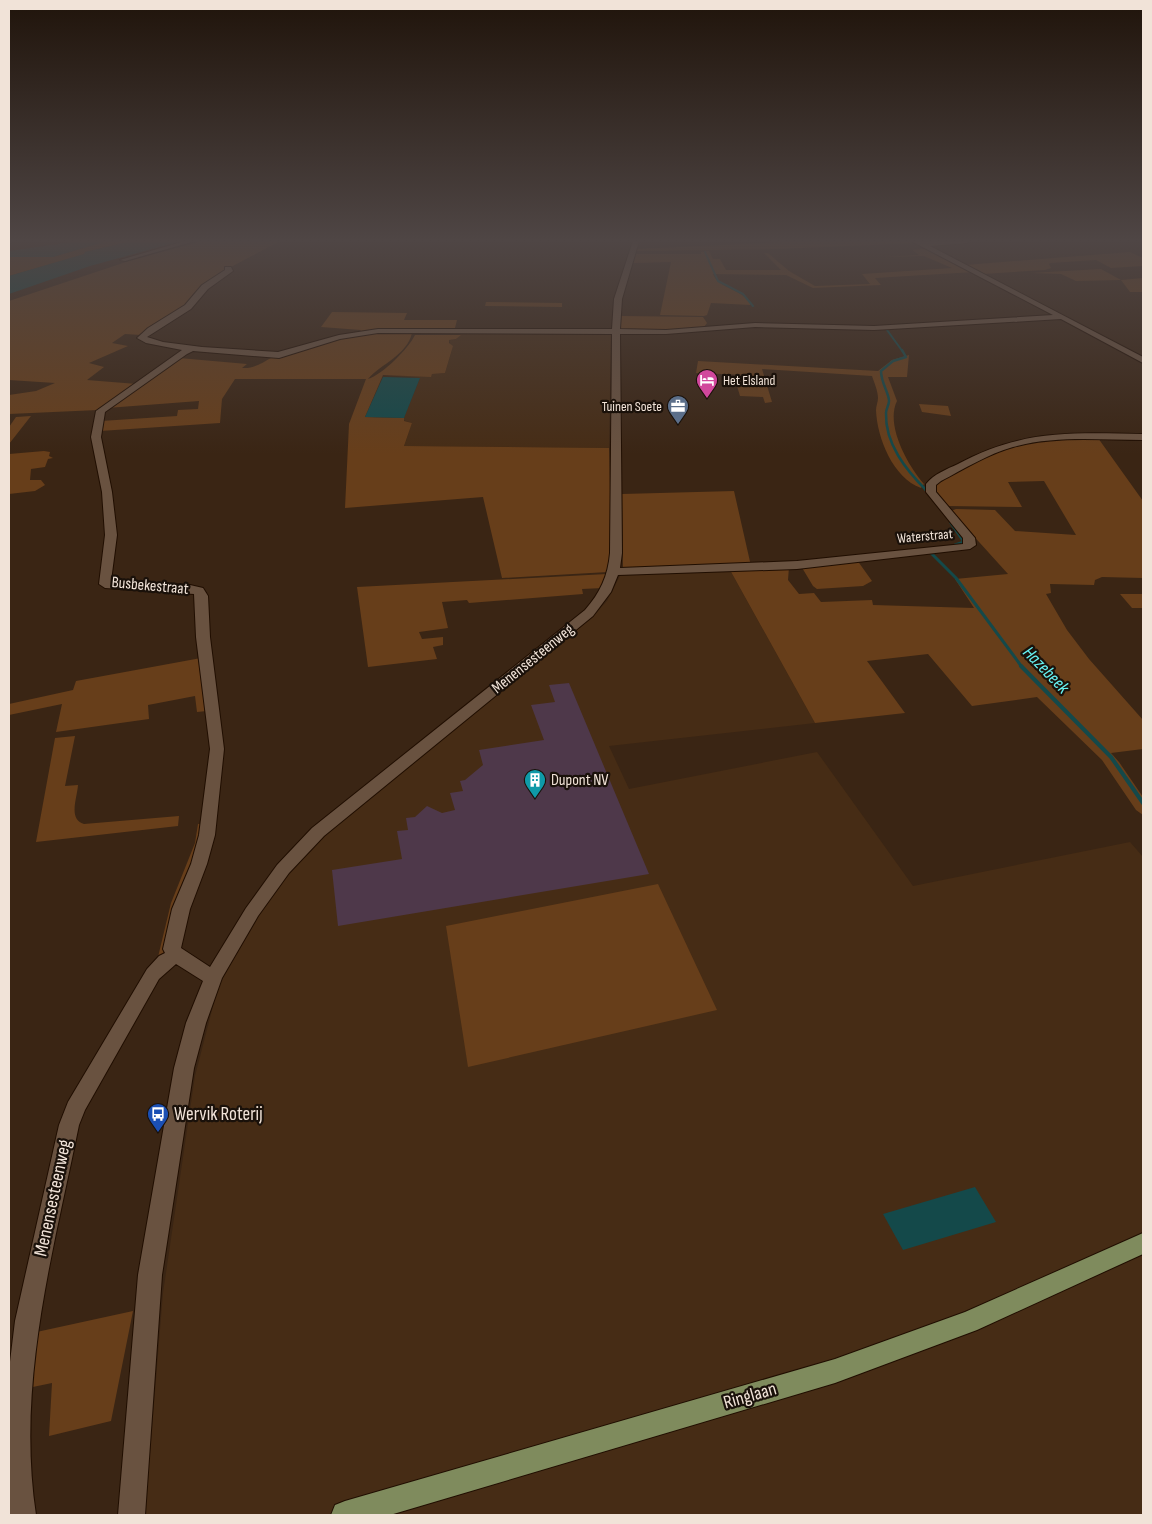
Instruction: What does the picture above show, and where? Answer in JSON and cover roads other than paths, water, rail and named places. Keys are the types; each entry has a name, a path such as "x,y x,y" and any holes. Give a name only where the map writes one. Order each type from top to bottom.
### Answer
{"main road":[{"name":"Ringlaan","path":"345,1515 835,1372 969,1322 1143,1243"}],"street":[{"path":"180,312 141,338 163,344 194,348 279,355 321,341 378,331 615,333 666,332 754,325 882,328 1062,317"},
{"name":"Menensesteenweg","path":"132,1515 150,1275 184,1068 196,1023 213,978 252,912 284,869 318,832 589,613 609,587 614,572 616,553 615,333 617,312"},
{"path":"1053,312 1143,360"},
{"name":"Busbekestraat","path":"176,955 172,949 181,909 199,864 207,835 216,767 217,748 202,637 202,596 199,591 190,589 105,584 111,536 110,514 96,437 101,411 184,352 194,348"},
{"name":"Waterstraat","path":"614,572 797,565 966,547 970,545 969,538 931,492 931,484 936,479 1002,447 1019,442 1057,438 1143,437"},
{"name":"Menensesteenweg","path":"22,1515 18,1487 18,1404 26,1321 68,1125 75,1108 153,974 165,961 176,955"},
{"path":"176,955 213,978"}],"water":[{"path":"383,377 420,378 404,418 365,417"},
{"path":"975,1187 996,1222 903,1250 883,1214"}],"waterway":[{"name":"Hazebeek","path":"887,330 903,352"},
{"name":"Hazebeek","path":"902,350 906,357 893,361 881,371 889,401 886,412 887,424 889,435 898,456 927,491"},
{"name":"Hazebeek","path":"951,523 964,542 955,545"},
{"name":"Hazebeek","path":"931,553 956,578 1022,667"},
{"name":"Hazebeek","path":"1021,666 1111,757 1143,803"}],"place":[{"name":"Het Elsland","path":"707,399"},
{"name":"Tuinen Soete","path":"678,425"},
{"name":"Dupont NV","path":"535,799"},
{"name":"Wervik Roterij","path":"158,1133"}]}
